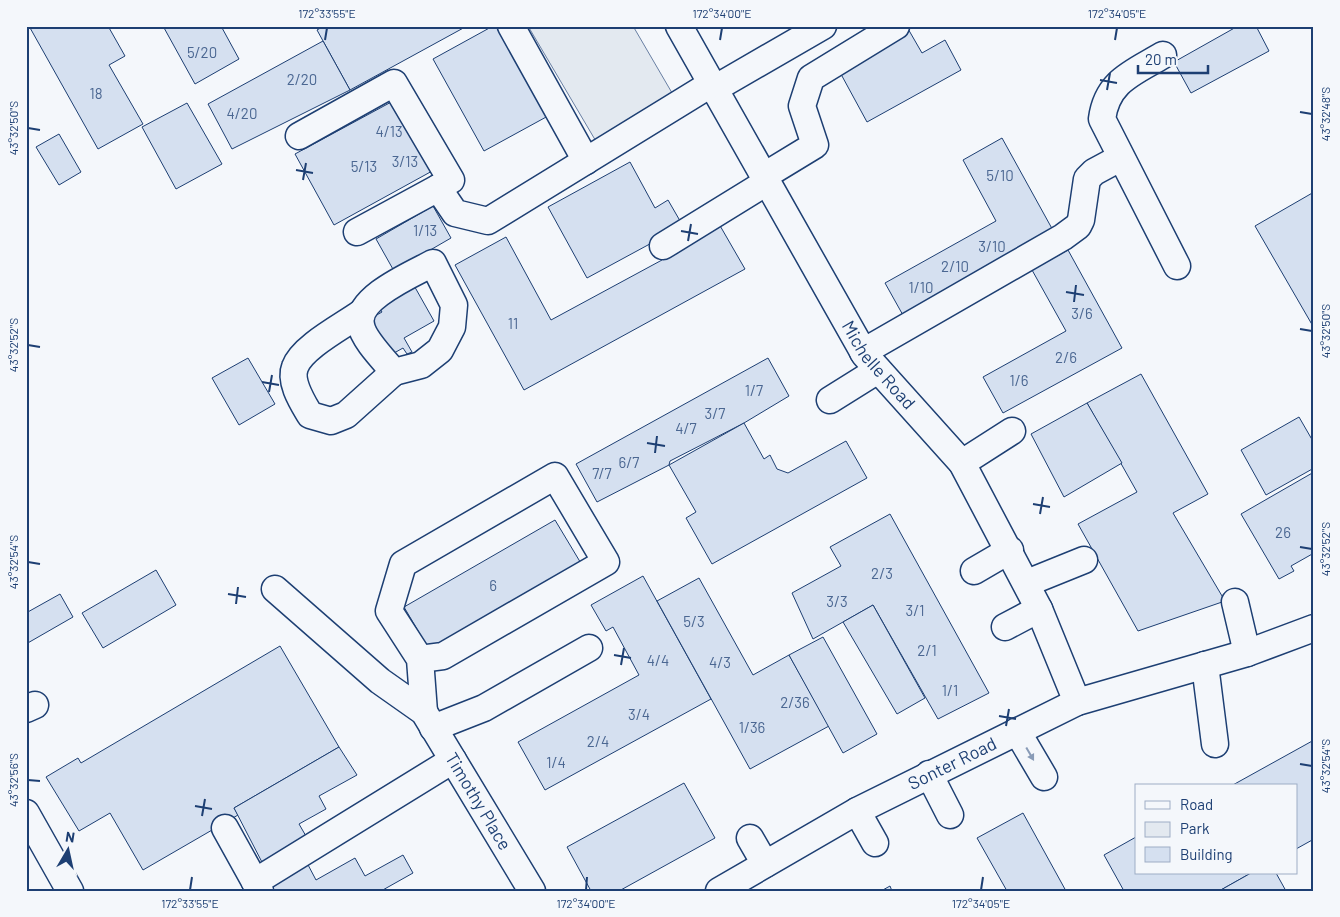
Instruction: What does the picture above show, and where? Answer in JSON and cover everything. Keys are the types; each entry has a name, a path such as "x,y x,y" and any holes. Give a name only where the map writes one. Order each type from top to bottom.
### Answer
{"street":[{"path":"511,26 586,161"},
{"name":"Michelle Road","path":"679,26 871,361 962,463 1027,583 1077,702"},
{"path":"438,188 455,213 488,221 713,86 823,26"},
{"path":"663,246 815,145 802,106 811,78 896,26"},
{"path":"1163,55 1114,87 1104,105 1102,119 1176,266"},
{"path":"298,136 394,83 451,180 357,232"},
{"path":"830,400 871,361 1078,226 1081,220 1087,179 1094,172 1120,158"},
{"path":"433,263 454,305 452,327 440,350 421,365 394,372 346,416 331,421 310,415 302,402 295,381 294,369 302,354 361,313 374,297 433,263"},
{"path":"361,313 361,326 374,347 394,372"},
{"path":"962,463 1012,431"},
{"path":"420,660 443,656 606,562 556,476 403,564 389,611 420,660 429,720"},
{"path":"974,571 1010,550"},
{"path":"1027,583 1084,560"},
{"path":"275,589 380,681 429,720"},
{"path":"1235,602 1247,653"},
{"path":"1005,627 1039,609"},
{"name":"Sonter Road","path":"719,891 858,811 1077,702 1247,653 1314,628"},
{"path":"429,720 484,708 589,648"},
{"path":"1205,665 1215,744"},
{"name":"Timothy Place","path":"429,720 532,891"},
{"path":"1017,731 1044,778"},
{"path":"225,828 258,886 453,760"},
{"path":"929,774 950,815"},
{"path":"858,811 875,843"},
{"path":"26,813 70,891"},
{"path":"750,838 765,864"}],"green space":[{"path":"528,26 633,26 675,98 597,143"}],"building":[{"path":"29,26 108,26 125,56 109,65 143,124 98,149"},
{"path":"163,26 221,26 239,59 195,84"},
{"path":"324,26 467,26 350,90 317,30"},
{"path":"493,26 499,26 548,116 484,151 433,59"},
{"path":"1238,26 1256,26 1269,51 1191,93 1174,62"},
{"path":"907,27 922,53 945,40 961,70 867,122 836,65"},
{"path":"323,41 350,90 232,149 208,104"},
{"path":"395,100 434,170 334,225 295,154"},
{"path":"187,103 222,164 176,189 142,127"},
{"path":"59,134 81,172 59,185 36,147"},
{"path":"1002,138 1055,234 904,317 885,283 996,221 963,160"},
{"path":"630,162 655,208 668,200 683,226 587,278 548,207"},
{"path":"1314,192 1314,328 1255,226"},
{"path":"433,206 451,238 394,271 376,239"},
{"path":"715,217 745,269 524,390 455,265 506,237 551,320 662,260 656,250"},
{"path":"1068,250 1122,348 1003,413 983,377 1066,331 1032,270"},
{"path":"412,282 434,321 404,338 412,352 407,354 403,348 387,357 366,321 382,312 376,303"},
{"path":"248,358 275,404 239,425 212,378"},
{"path":"768,358 789,396 744,423 670,461 669,465 597,502 576,464"},
{"path":"1141,374 1208,494 1173,513 1225,601 1138,631 1078,524 1137,492 1087,403"},
{"path":"1087,403 1122,463 1064,497 1031,434"},
{"path":"1299,417 1314,443 1314,468 1266,495 1241,450"},
{"path":"744,423 764,459 770,455 777,469 788,473 846,441 867,478 712,564 686,518 696,512 669,465"},
{"path":"1314,472 1314,553 1291,566 1294,571 1279,579 1241,514"},
{"path":"890,514 989,693 938,719 873,605 813,639 792,593 841,566 830,547"},
{"path":"555,520 582,565 431,653 404,607"},
{"path":"156,570 176,605 103,648 82,613"},
{"path":"643,576 711,699 545,790 518,742 639,675 613,627 606,631 591,605"},
{"path":"699,578 753,675 789,655 829,726 750,769 657,601"},
{"path":"60,594 73,617 26,644 26,613"},
{"path":"873,605 925,698 897,714 843,622"},
{"path":"823,637 877,734 843,753 789,655"},
{"path":"280,646 339,747 234,808 238,815 143,870 110,813 79,831 46,777 78,758 81,763"},
{"path":"1314,740 1314,839 1298,848 1298,784 1235,784"},
{"path":"339,747 357,775 319,796 326,809 299,824 310,843 265,868 234,808"},
{"path":"684,783 715,838 619,891 591,891 567,847"},
{"path":"1023,813 1066,891 1007,891 977,838"},
{"path":"1135,838 1135,874 1249,874 1219,891 1124,891 1104,855"},
{"path":"403,855 413,873 381,891 274,891 269,882 306,861 316,880 355,858 365,876"},
{"path":"1249,874 1277,874 1286,891 1219,891"},
{"path":"890,886 892,891 881,891"}]}
